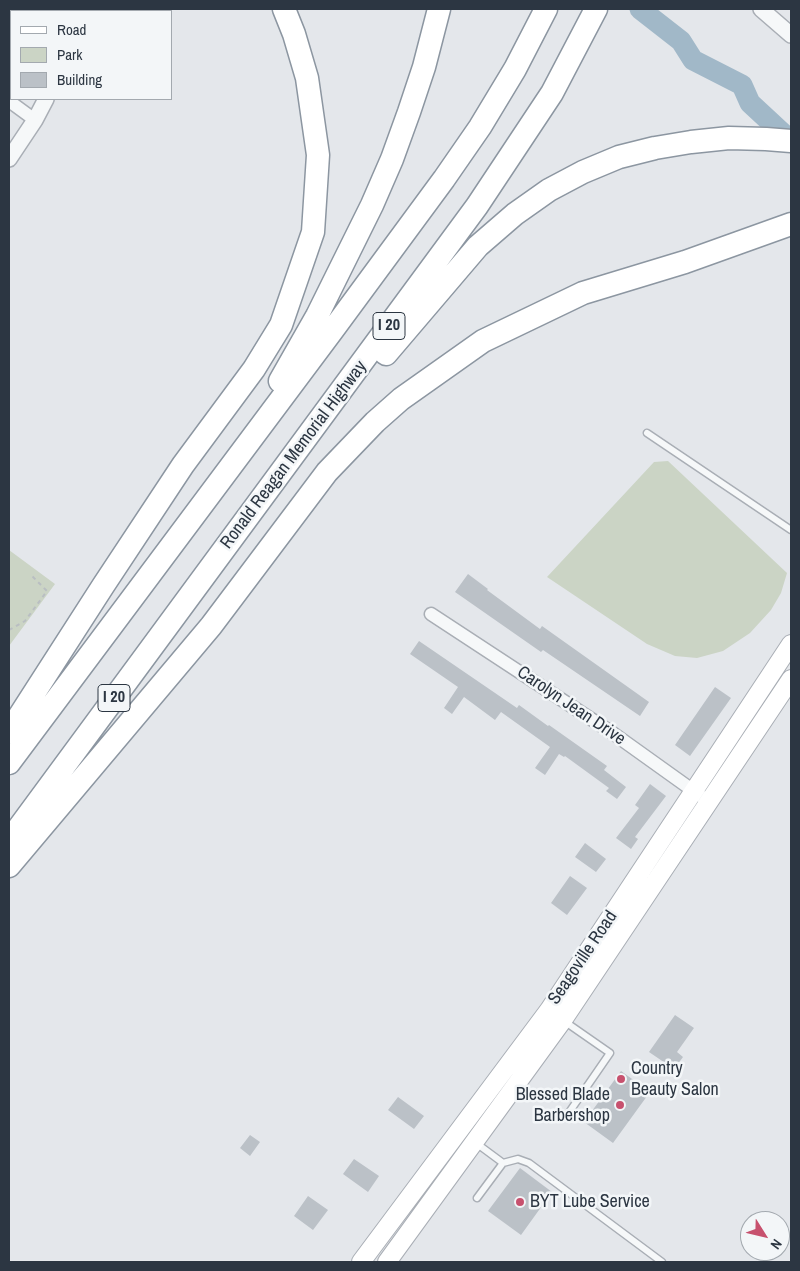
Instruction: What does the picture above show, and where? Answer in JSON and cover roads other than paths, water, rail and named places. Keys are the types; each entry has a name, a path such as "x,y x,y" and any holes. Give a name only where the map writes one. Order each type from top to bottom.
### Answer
{"highway":[{"path":"9,732 102,586 172,481 254,369 281,325 313,232 318,155 307,78 294,34 284,9"},
{"name":"I 20","path":"9,763 444,178 480,127 546,9"},
{"name":"Ronald Reagan Memorial Highway","path":"9,841 477,206 552,93 596,9"},
{"path":"116,621 272,393 317,316 353,246 392,159 424,67 438,15"},
{"path":"219,555 373,368 478,246 515,214 549,190 583,172 619,157 656,148 729,138 791,141"},
{"path":"9,866 211,626 327,472 376,422 402,399 484,341 583,294 666,268 791,224"}],"main road":[{"name":"Seagoville Road","path":"362,1262 548,1010 791,644"},
{"name":"Seagoville Road","path":"387,1262 563,1020 791,679"},
{"path":"548,1010 563,1020"},
{"path":"459,1130 475,1142"}],"street":[{"path":"761,9 787,31"},
{"path":"9,159 35,120 45,100"},
{"path":"9,102 35,120"},
{"name":"Carolyn Jean Drive","path":"431,614 614,734 709,802"}],"lane":[{"path":"647,432 791,530"},
{"path":"563,1020 610,1053 570,1111"},
{"path":"475,1142 503,1163"},
{"path":"477,1198 503,1163 514,1159 526,1161 662,1262"}],"waterway":[{"path":"640,9 681,41 693,60 742,85 750,103 791,141"}],"place":[{"name":"Country Beauty Salon","path":"621,1079"},
{"name":"Blessed Blade Barbershop","path":"620,1105"},
{"name":"BYT Lube Service","path":"520,1202"}]}
